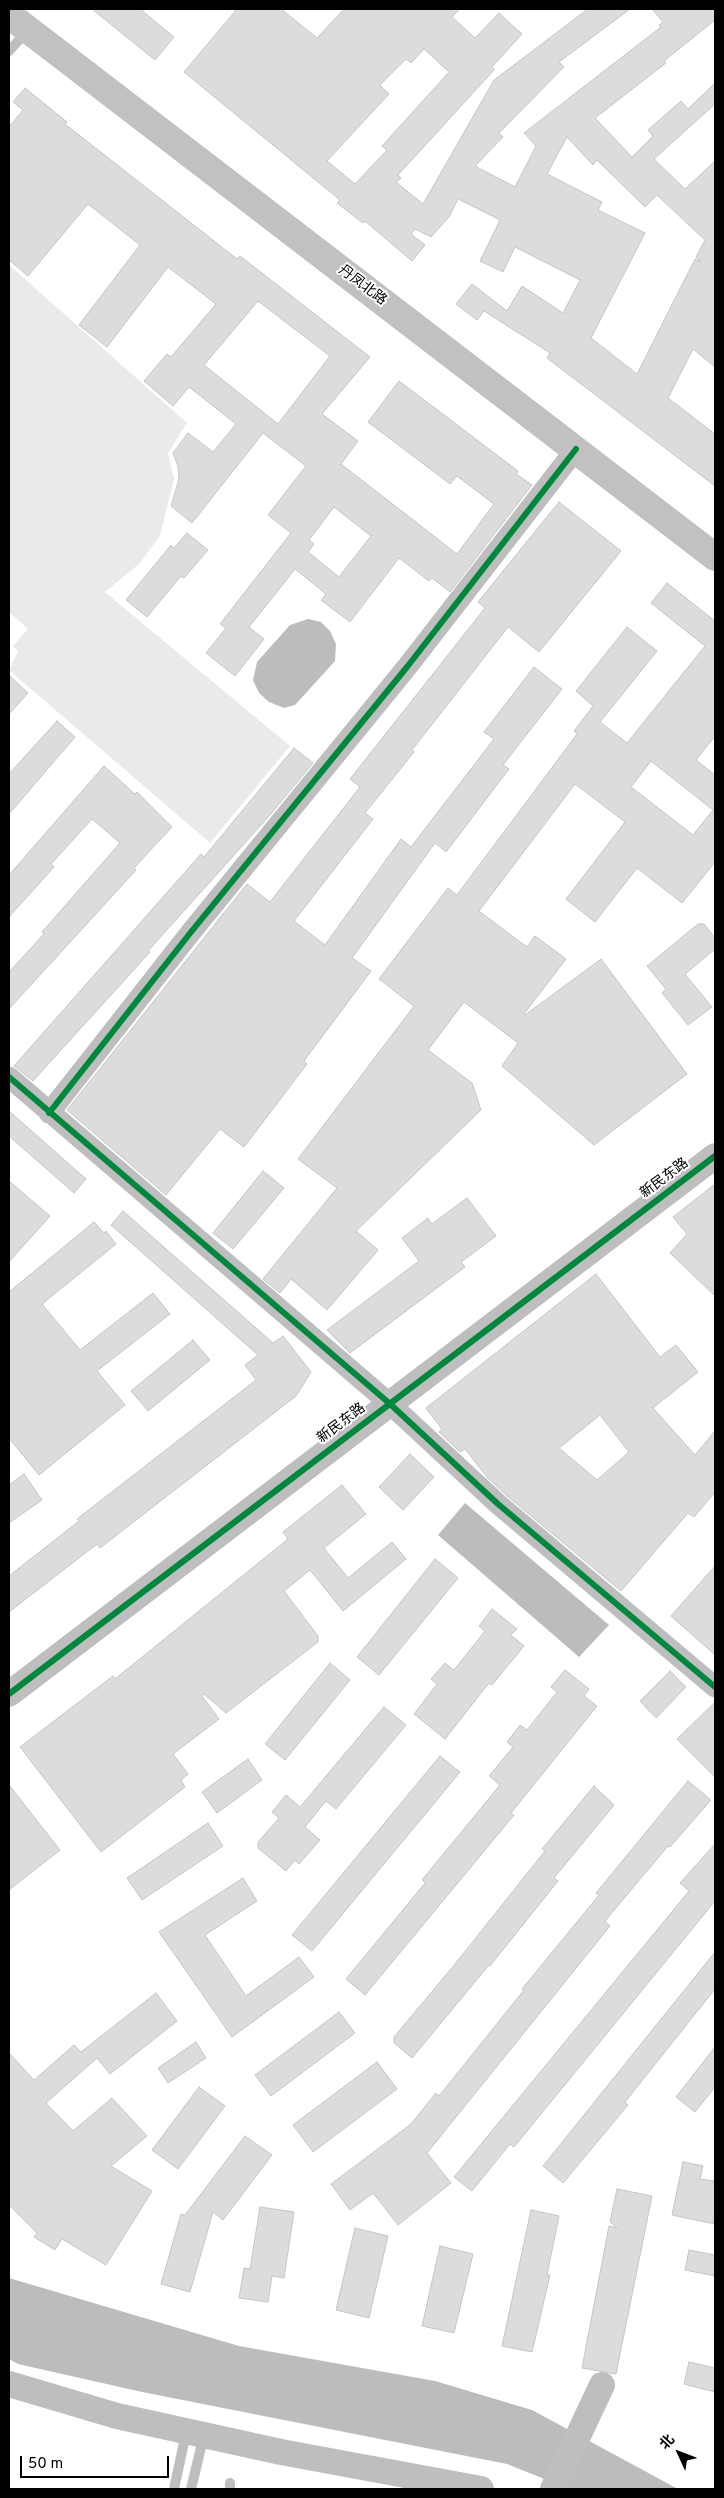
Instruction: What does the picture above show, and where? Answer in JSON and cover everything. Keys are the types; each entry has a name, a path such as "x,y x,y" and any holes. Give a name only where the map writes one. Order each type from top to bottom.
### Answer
{"main road":[{"name":"丹凤北路","path":"18,22 715,557"}],"street":[{"path":"49,1112 197,924 407,667 576,449"},
{"path":"9,1077 389,1403 498,1504 715,1687"},
{"name":"新民东路","path":"9,1694 715,1156"},
{"path":"9,2384 117,2416 481,2489"},
{"path":"553,2489 602,2385"}],"lane":[{"path":"9,51 18,22"},
{"path":"174,2489 195,2433"},
{"path":"191,2489 195,2433"}],"shaded area":[{"path":"9,265 187,423 168,453 174,479 160,536 139,564 105,592 290,746 210,843 9,670 18,652 13,646 28,629 9,612"},
{"path":"308,619 321,622 330,631 336,644 335,661 295,705 284,708 269,702 259,693 253,680 257,662 290,625"},
{"path":"465,1503 609,1625 579,1657 438,1535"},
{"path":"9,2278 239,2346 435,2381 532,2410 678,2489 569,2489 507,2464 142,2392 18,2364 9,2359"}],"building":[{"path":"92,9 140,9 174,37 155,60"},
{"path":"237,9 281,9 317,38 344,9 460,9 452,17 475,38 499,13 522,34 492,67 494,70 398,175 401,178 396,182 423,204 494,80 588,9 630,9 559,62 564,67 499,133 503,137 475,166 515,187 536,146 524,133 661,27 659,25 663,22 652,9 715,9 715,20 664,61 666,63 595,118 632,157 653,136 648,130 681,101 688,109 715,83 715,104 654,159 685,189 715,161 715,367 693,349 668,398 715,434 715,486 547,358 550,353 484,311 477,320 456,304 472,284 507,311 522,286 563,313 580,280 515,247 503,272 480,261 500,220 458,199 449,217 431,237 415,229 411,234 425,245 412,261 365,221 363,223 337,203 340,200 184,72","holes":["424,49 449,72 382,146 387,150 355,184 327,161 389,94 380,85 406,59 411,63","567,137 593,165 597,160 645,207 657,195 705,240 696,257 701,262 695,259 637,374 591,338 645,233 598,210 602,202 547,174"]},
{"path":"25,88 67,122 65,124 237,259 240,256 370,357 322,414 358,441 341,464 457,554 494,504 457,476 450,484 368,422 399,381 518,471 516,474 532,485 450,592 432,578 429,581 399,558 350,622 321,600 326,594 295,569 249,627 264,639 235,676 206,653 226,628 220,624 291,533 268,515 306,466 263,433 192,523 171,506 179,479 178,466 173,453 188,433 213,452 236,424 189,387 173,406 144,381 167,354 171,357 216,304 168,267 107,347 79,325 140,245 88,204 28,276 9,260 9,127 23,110 13,102","holes":["258,301 330,356 278,424 204,365","334,507 371,536 339,577 308,552 314,544 309,540"]},
{"path":"559,502 621,551 539,652 508,627 412,750 414,752 365,813 373,819 294,921 325,945 401,839 411,847 494,739 484,732 534,667 562,689 503,765 509,769 446,852 435,843 352,958 371,971 304,1061 307,1064 244,1147 220,1129 166,1195 67,1110 247,884 270,902 360,787 350,779 485,608 478,602"},
{"path":"187,533 208,550 184,578 181,576 147,617 126,600 171,545 174,548"},
{"path":"667,583 715,621 715,736 696,760 715,775 715,862 682,903 637,868 595,922 566,899 625,822 575,784 479,911 527,947 535,936 566,959 525,1015 601,959 687,1074 594,1145 502,1066 518,1043 464,1002 428,1050 472,1083 481,1110 356,1231 378,1250 327,1310 291,1279 280,1293 263,1279 337,1188 298,1159 414,1006 379,979 448,888 457,895 577,734 574,731 593,706 576,691 627,627 657,651 600,722 627,743 705,646 651,603","holes":["651,761 713,810 693,835 631,787"]},
{"path":"9,675 28,693 9,714"},
{"path":"57,721 75,737 9,814 9,774"},
{"path":"294,748 313,763 270,815 148,951 150,952 33,1081 14,1066 201,854 204,857"},
{"path":"104,766 135,794 137,792 172,827 134,868 136,870 9,1009 9,972 44,934 42,932 120,843 92,819 51,864 54,867 9,917 9,875"},
{"path":"698,924 704,924 715,938 715,949 685,974 712,1007 688,1025 662,993 666,989 647,966"},
{"path":"9,1111 86,1179 74,1193 9,1136"},
{"path":"263,1171 284,1188 233,1249 213,1233"},
{"path":"9,1181 50,1216 9,1262"},
{"path":"715,1184 715,1296 670,1253 687,1234 673,1217"},
{"path":"467,1198 496,1236 461,1262 465,1267 350,1353 327,1330 419,1261 402,1238 428,1218 432,1224"},
{"path":"123,1211 273,1343 283,1336 311,1372 296,1396 100,1548 97,1544 9,1612 9,1576 79,1521 77,1519 256,1380 245,1365 258,1355 111,1225"},
{"path":"94,1222 104,1233 106,1231 116,1244 42,1304 80,1350 153,1293 170,1314 97,1371 125,1405 39,1475 9,1438 9,1292"},
{"path":"596,1274 660,1357 676,1345 698,1372 653,1408 695,1455 715,1431 715,1492 694,1517 688,1513 621,1591 506,1495 487,1477 465,1449 460,1452 439,1432 442,1429 426,1408","holes":["600,1415 629,1452 597,1480 559,1448"]},
{"path":"193,1340 210,1360 148,1411 131,1391"},
{"path":"410,1454 434,1477 403,1510 379,1487"},
{"path":"24,1474 42,1500 9,1523 9,1485"},
{"path":"342,1485 366,1514 324,1548 348,1578 392,1542 406,1559 343,1611 310,1570 284,1591 318,1636 318,1642 226,1713 204,1694 202,1696 219,1719 173,1754 188,1774 181,1780 185,1787 101,1852 20,1747 113,1676 115,1679 288,1539 283,1532"},
{"path":"435,1559 458,1578 379,1675 357,1657"},
{"path":"715,1566 715,1655 671,1616"},
{"path":"492,1609 517,1629 511,1635 524,1646 492,1685 489,1683 445,1739 414,1714 437,1684 431,1679 445,1663 454,1670 485,1631 479,1626"},
{"path":"330,1663 350,1680 285,1760 265,1744"},
{"path":"565,1670 589,1689 584,1696 597,1706 511,1813 514,1815 365,1995 346,1979 425,1883 422,1880 500,1785 489,1776 513,1747 507,1742 520,1725 527,1730 557,1692 551,1687"},
{"path":"670,1671 686,1687 656,1718 640,1701"},
{"path":"715,1702 715,1777 677,1739"},
{"path":"384,1707 406,1725 336,1809 326,1801 305,1827 320,1840 299,1864 295,1860 286,1871 258,1848 258,1842 279,1818 272,1812 286,1795 300,1807"},
{"path":"440,1756 460,1772 312,1951 292,1935"},
{"path":"248,1759 262,1780 217,1813 202,1792"},
{"path":"688,1781 711,1800 670,1847 668,1846 605,1921 610,1926 427,2153 451,2183 398,2225 373,2193 350,2210 331,2184 411,2124 436,2093 439,2096 524,1990 522,1989 599,1895 596,1893"},
{"path":"9,1785 60,1850 9,1890"},
{"path":"594,1786 614,1805 554,1878 558,1881 490,1966 412,2058 394,2043 394,2037 455,1964 545,1851 542,1849"},
{"path":"208,1823 223,1846 142,1900 127,1878"},
{"path":"715,1844 715,1901 514,2147 510,2144 472,2191 454,2177 689,1891 680,1883"},
{"path":"243,1878 257,1901 205,1935 246,1996 299,1957 314,1977 232,2037 159,1932"},
{"path":"715,1952 715,1989 625,2102 628,2105 563,2183 543,2166"},
{"path":"156,1993 177,2021 110,2074 97,2058 46,2103 73,2131 112,2098 147,2136 111,2166 152,2191 106,2265 62,2239 55,2250 34,2237 37,2233 9,2205 9,2053 34,2080 74,2045 81,2052"},
{"path":"339,2012 355,2033 271,2096 255,2075"},
{"path":"196,2042 206,2058 168,2083 158,2068"},
{"path":"715,2047 715,2087 695,2112 676,2097"},
{"path":"377,2062 397,2089 313,2152 293,2125"},
{"path":"199,2087 225,2106 178,2169 152,2150"},
{"path":"245,2136 272,2155 223,2220 213,2212 190,2292 161,2284 181,2214 185,2215"},
{"path":"683,2162 703,2166 700,2179 715,2181 715,2224 672,2215"},
{"path":"617,2189 652,2196 616,2374 582,2368 609,2226 617,2228 610,2222"},
{"path":"260,2207 294,2212 284,2278 272,2276 268,2302 239,2298 244,2268 250,2269"},
{"path":"531,2210 559,2216 547,2275 550,2275 532,2352 502,2346"},
{"path":"355,2228 388,2236 369,2318 336,2310"},
{"path":"440,2246 473,2254 454,2333 422,2326"},
{"path":"689,2250 715,2255 715,2276 685,2270"},
{"path":"689,2362 715,2368 715,2392 684,2384"}],"cycle path":[{"path":"49,1113 191,932 407,667 576,449"},
{"path":"9,1077 389,1403 498,1504 715,1687"},
{"path":"9,1694 715,1156"}]}
